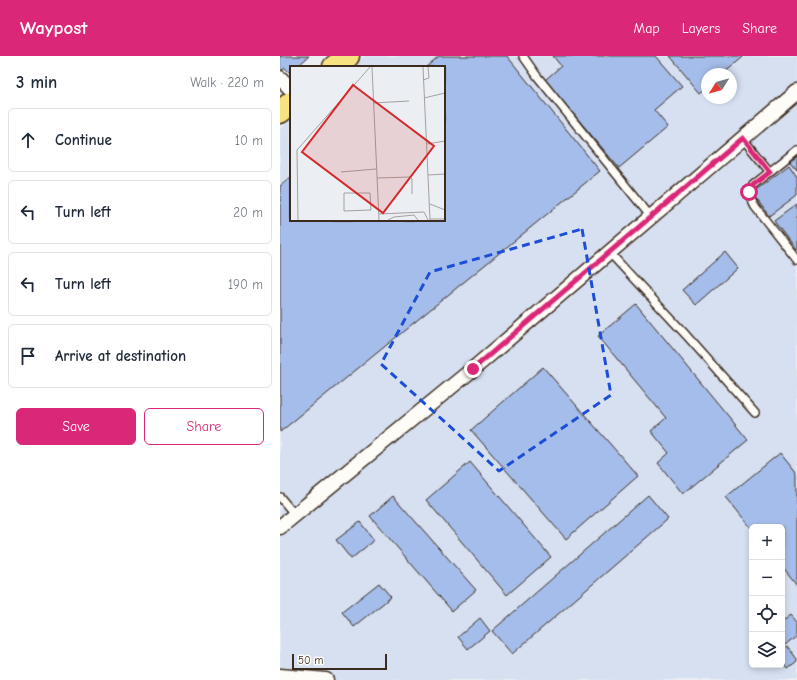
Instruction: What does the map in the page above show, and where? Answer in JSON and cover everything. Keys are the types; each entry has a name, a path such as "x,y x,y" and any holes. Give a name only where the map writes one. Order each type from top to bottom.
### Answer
{"main road":[{"path":"335,66 348,56"},
{"path":"280,112 290,104"}],"street":[{"path":"280,78 290,88"},
{"path":"280,527 467,374 797,92"},
{"path":"280,676 326,680"}],"lane":[{"path":"524,56 537,76 651,216"},
{"path":"743,138 770,172"},
{"path":"797,150 753,185 749,192 750,198 755,206 797,260"},
{"path":"609,252 686,335 755,413"},
{"path":"280,497 295,515"}],"highlighted area":[{"path":"582,229 611,395 499,471 381,364 430,272"}],"shaded area":[{"path":"365,56 797,56 797,680 280,680 280,129 290,121 290,221 445,221 445,66 353,66"}],"building":[{"path":"280,56 309,56 298,66 290,66 290,73 285,68 280,72"},
{"path":"439,56 507,56 600,171 280,432 280,186 290,178 290,221 445,221 445,66 427,66"},
{"path":"553,56 656,56 682,86 654,110 668,127 619,168 545,80 561,66"},
{"path":"670,56 743,57 730,68 701,68 701,93"},
{"path":"797,156 797,170 790,162"},
{"path":"789,165 797,177 797,195 769,216 752,193"},
{"path":"797,204 797,249 796,250 774,221"},
{"path":"725,252 738,268 696,305 682,290"},
{"path":"636,304 748,440 683,494 658,463 669,453 651,431 666,418 598,336"},
{"path":"543,367 638,476 566,539 471,430"},
{"path":"780,453 797,474 797,585 785,570 785,524 749,524 749,525 726,497"},
{"path":"470,462 551,557 507,595 426,500"},
{"path":"648,495 668,519 512,654 492,631"},
{"path":"393,496 476,590 452,611 370,516"},
{"path":"360,522 374,540 351,559 336,540"},
{"path":"379,583 391,597 354,627 342,612"},
{"path":"791,615 797,622 797,635 785,645 785,632 785,620"},
{"path":"480,618 490,631 468,649 458,637"},
{"path":"787,646 797,659 797,662 788,669 785,665 785,648"}],"route":[{"path":"473,369 743,138 770,172 753,185 749,192"}]}
